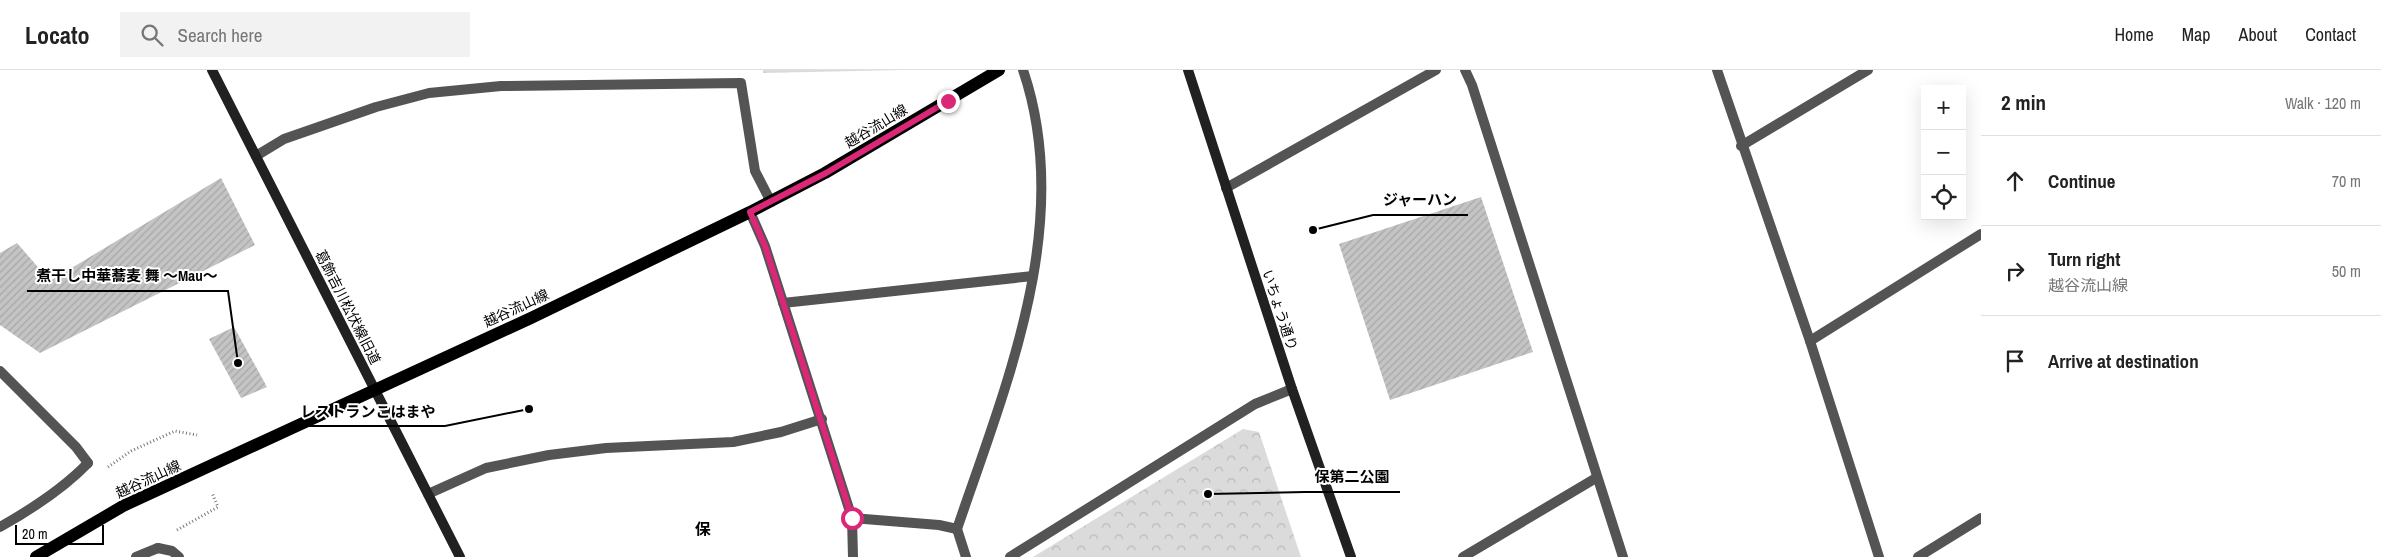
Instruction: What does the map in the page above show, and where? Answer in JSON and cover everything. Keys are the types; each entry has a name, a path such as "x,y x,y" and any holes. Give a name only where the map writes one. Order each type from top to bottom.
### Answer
{"main road":[{"name":"越谷流山線","path":"36,557 123,506 374,391 771,202 826,173 1000,70"}],"street":[{"name":"葛飾吉川松伏線旧道","path":"212,70 460,557"},
{"path":"966,557 957,529 1019,342 1033,276 1040,216 1042,161 1030,91 1023,70"},
{"name":"いちょう通り","path":"1188,70 1292,389 1351,557"},
{"path":"1226,188 1436,70"},
{"path":"1465,70 1472,85 1596,478 1623,557"},
{"path":"1717,70 1741,146 1810,341 1879,557"},
{"path":"1741,146 1868,70"},
{"path":"256,156 284,139 376,107 429,93 501,86 741,83 755,171 771,202"},
{"path":"750,212 765,246 822,419 852,518 853,557"},
{"path":"1810,341 1981,234"},
{"path":"783,303 1033,276"},
{"path":"0,371 76,447 88,463 78,473 28,511 0,527"},
{"path":"1010,557 1255,404 1292,389"},
{"path":"428,494 486,468 550,454 615,447 734,442 781,432 822,419"},
{"path":"1463,557 1596,478"},
{"path":"852,518 939,525 957,529"},
{"path":"1918,557 1981,518"},
{"path":"136,557 158,548 172,550 180,557"}],"path":[{"path":"78,473 108,467 131,452 175,430 197,435"},
{"path":"158,548 171,534 218,507 212,493"}],"green space":[{"path":"763,70 902,70 763,73"},
{"path":"1243,429 1259,432 1301,557 1033,557"}],"building":[{"path":"221,178 255,245 40,353 0,325 0,253 17,243 50,281"},
{"path":"1481,197 1533,352 1390,400 1339,244"},
{"path":"234,327 267,387 241,398 209,339"}],"place":[{"name":"ジャーハン","path":"1313,230"},
{"name":"煮干し中華蕎麦 舞 〜Mau〜","path":"238,363"},
{"name":"レストランこはまや","path":"529,409"},
{"name":"保第二公園","path":"1208,494"}],"district":[{"name":"保","path":"703,529"}],"route":[{"path":"852,518 822,419 765,246 750,212 826,173 948,101"}]}
